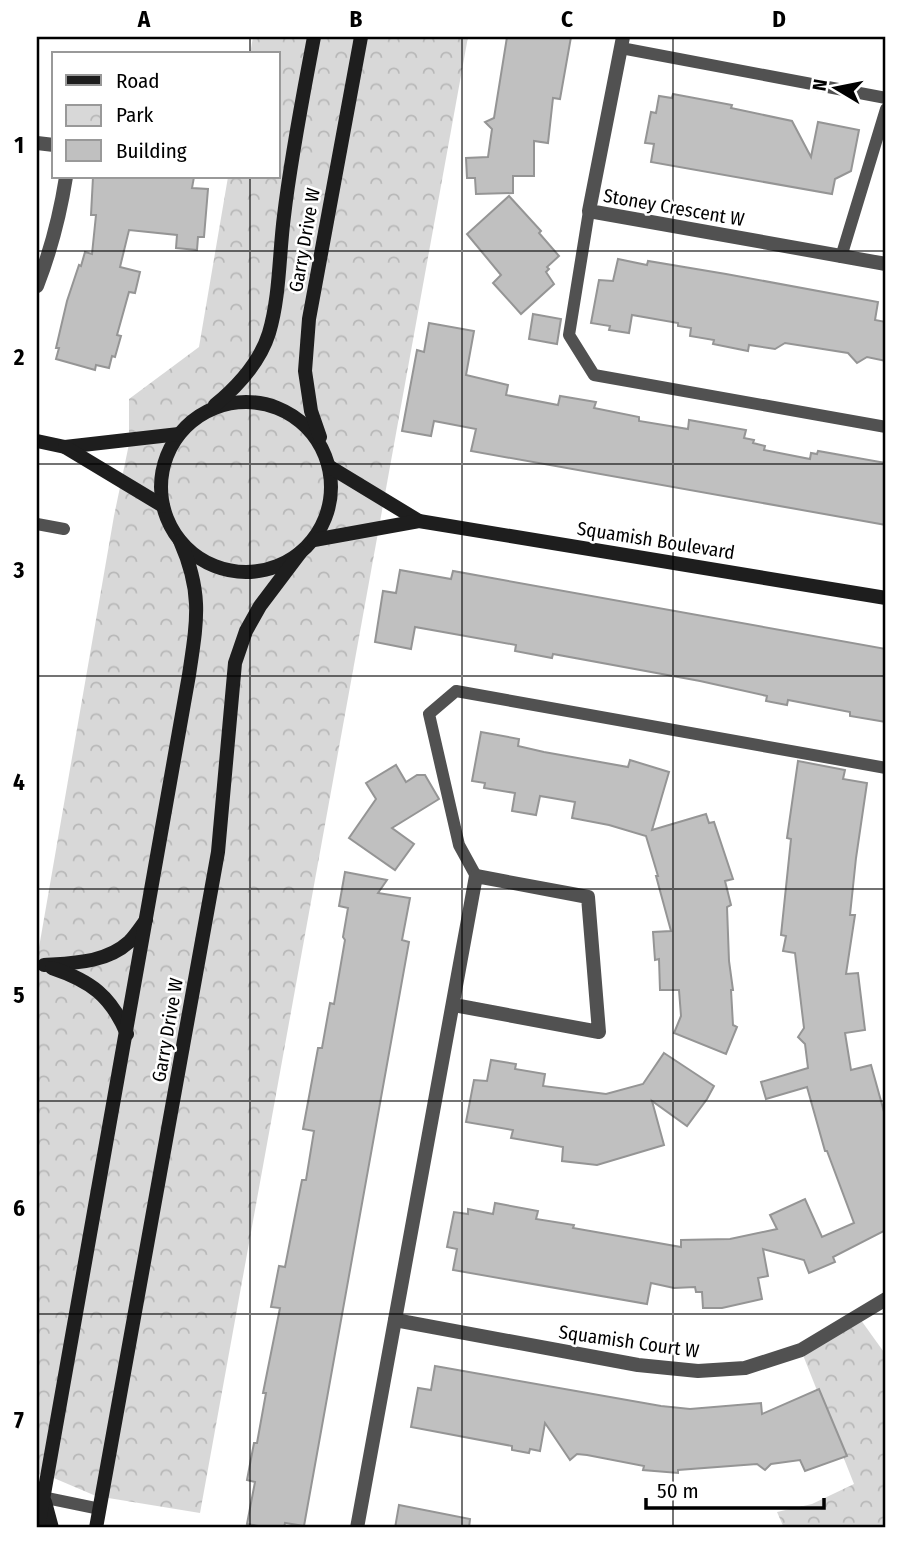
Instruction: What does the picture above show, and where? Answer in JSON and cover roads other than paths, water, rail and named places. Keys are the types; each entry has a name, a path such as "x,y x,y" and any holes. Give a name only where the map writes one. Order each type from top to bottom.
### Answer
{"main road":[{"name":"Garry Drive W","path":"209,410 235,388 255,361 268,334 275,305 288,184 309,37"},
{"name":"Garry Drive W","path":"323,449 311,411 305,371 309,319 361,37"},
{"path":"246,401 283,409 299,419 313,433 323,449 330,467 332,486 324,523 314,540 300,553 275,567 247,572 210,564 180,541 170,524 163,506 161,487 169,450 179,434 193,420 209,410 227,403 246,401"},
{"path":"37,442 65,447 179,434"},
{"path":"65,447 163,506"},
{"name":"Squamish Boulevard","path":"330,467 419,521"},
{"name":"Squamish Boulevard","path":"314,540 419,521 886,598"},
{"name":"Garry Drive W","path":"38,1528 40,1497 127,1034 196,628 197,593 190,564 180,541"},
{"name":"Garry Drive W","path":"96,1528 218,852 235,663 246,631 260,606 300,553"},
{"path":"40,965 81,963 106,957 129,942 147,919"},
{"path":"40,965 78,977 101,993 117,1011 127,1034"},
{"path":"40,1497 52,1528"}],"street":[{"name":"Stoney Crescent W","path":"622,42 589,211 886,264"},
{"path":"37,283 49,257 66,178"},
{"path":"357,1528 476,876 588,897 599,1032 454,1005"},
{"name":"Squamish Court W","path":"395,1320 638,1365 698,1371 745,1368 801,1350 886,1299"}],"lane":[{"path":"622,42 886,98"},
{"path":"841,257 886,109"},
{"path":"589,211 569,335 594,374 886,427"},
{"path":"37,524 64,529"},
{"path":"476,876 459,845 429,714 456,691 886,768"},
{"path":"40,1497 100,1509"}]}
